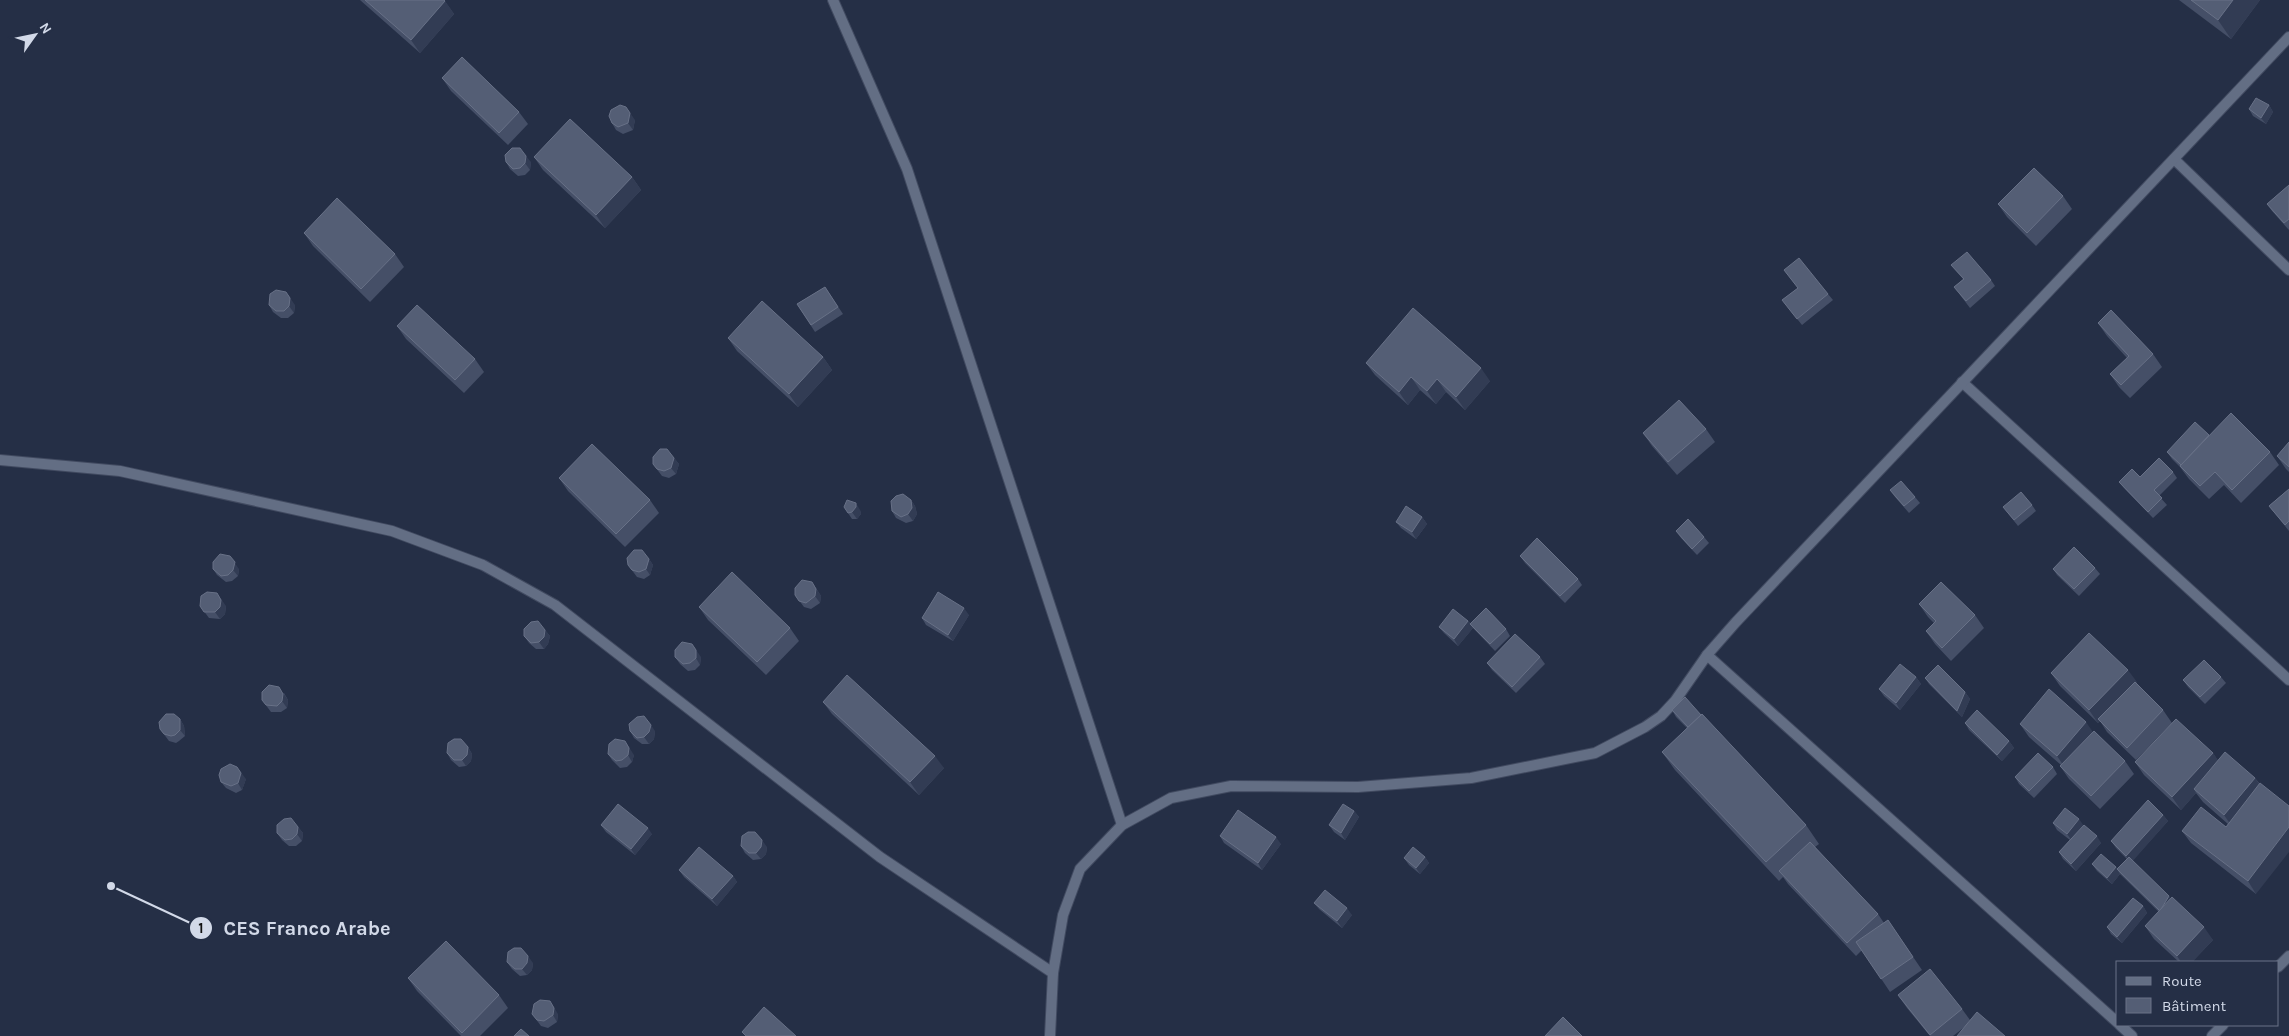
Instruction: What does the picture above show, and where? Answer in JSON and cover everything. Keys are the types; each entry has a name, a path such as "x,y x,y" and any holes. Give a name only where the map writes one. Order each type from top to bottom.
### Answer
{"street":[{"path":"833,0 906,169 1122,825"},
{"path":"1050,1036 1053,973 1063,915 1080,868 1122,825 1171,798 1231,786 1358,787 1463,779 1595,753 1645,727 1661,716 1675,701 1707,655 1962,382 2289,37"},
{"path":"2174,159 2289,270"},
{"path":"1962,382 2289,680"},
{"path":"0,460 120,470 392,531 483,565 555,605 880,857 1053,973"},
{"path":"1707,655 2116,1021"},
{"path":"2279,966 2289,956"},
{"path":"2121,1026 2132,1036"},
{"path":"2212,1036 2222,1026"}],"building":[{"path":"365,0 444,0 445,1 411,40"},
{"path":"2191,0 2233,0 2218,20"},
{"path":"462,57 519,112 499,133 442,78"},
{"path":"2256,98 2269,105 2261,118 2249,109"},
{"path":"620,105 626,107 630,113 628,123 618,127 612,123 609,116 611,110"},
{"path":"570,119 632,177 596,215 534,157"},
{"path":"512,148 520,148 526,156 525,163 520,168 513,169 506,162 505,155"},
{"path":"2034,168 2063,196 2027,233 1998,204"},
{"path":"2289,185 2289,219 2284,223 2267,204"},
{"path":"337,198 395,254 361,289 304,233"},
{"path":"1967,252 1991,280 1966,301 1954,287 1964,279 1951,265"},
{"path":"1799,258 1828,294 1797,319 1782,300 1798,288 1784,270"},
{"path":"825,287 838,307 811,325 797,304"},
{"path":"276,290 286,292 290,298 289,306 284,311 276,311 269,305 270,294"},
{"path":"762,301 823,357 789,394 728,338"},
{"path":"417,305 475,359 455,380 397,326"},
{"path":"1413,308 1481,368 1456,397 1437,379 1427,391 1411,377 1399,392 1366,363"},
{"path":"2111,310 2153,354 2121,385 2110,374 2129,356 2098,323"},
{"path":"1679,400 1706,429 1668,462 1643,433"},
{"path":"2231,413 2270,452 2232,490 2215,472 2200,486 2180,466"},
{"path":"2195,422 2209,435 2181,465 2167,452"},
{"path":"2289,442 2289,467 2277,456"},
{"path":"592,444 650,500 616,534 559,478"},
{"path":"660,449 667,449 674,458 671,468 664,471 657,469 653,464 653,457"},
{"path":"2159,458 2173,472 2154,490 2162,498 2148,512 2119,482 2132,469 2140,477"},
{"path":"1901,481 1915,497 1904,506 1890,490"},
{"path":"2289,489 2289,521 2285,525 2269,506"},
{"path":"2021,492 2032,505 2014,520 2003,507"},
{"path":"903,494 911,500 912,508 908,514 901,517 892,511 891,501 896,496"},
{"path":"847,500 856,503 856,507 852,512 848,513 844,507"},
{"path":"1406,506 1422,517 1412,532 1396,522"},
{"path":"1688,519 1704,537 1692,549 1676,531"},
{"path":"1537,538 1578,579 1560,596 1520,556"},
{"path":"2074,547 2095,568 2074,589 2053,569"},
{"path":"634,550 642,550 649,559 646,569 639,572 632,570 628,565 627,558"},
{"path":"220,554 230,556 235,562 233,570 228,575 221,576 213,569 213,562"},
{"path":"732,572 790,628 757,662 699,607"},
{"path":"802,580 812,582 816,589 815,596 806,603 799,601 795,595 795,588"},
{"path":"1941,582 1975,615 1942,648 1926,631 1936,621 1919,604"},
{"path":"207,592 217,593 221,600 220,607 215,612 204,612 200,606 201,596"},
{"path":"938,592 964,608 948,635 922,618"},
{"path":"1486,608 1506,629 1490,644 1470,624"},
{"path":"1453,609 1468,621 1454,639 1439,627"},
{"path":"538,621 545,630 544,637 539,642 531,643 524,636 524,629 531,622"},
{"path":"2089,633 2128,670 2089,710 2051,673"},
{"path":"1515,634 1540,657 1512,687 1487,663"},
{"path":"682,642 692,644 696,650 696,658 690,663 683,664 675,657 675,650"},
{"path":"2204,660 2221,677 2200,697 2183,680"},
{"path":"1900,664 1916,677 1896,703 1879,689"},
{"path":"1938,665 1965,692 1957,711 1925,678"},
{"path":"847,675 935,756 910,782 823,702"},
{"path":"2135,682 2163,710 2127,748 2098,719"},
{"path":"269,685 279,687 283,694 282,701 277,706 266,705 262,700 262,692"},
{"path":"2049,689 2086,722 2057,756 2020,724"},
{"path":"1685,697 1701,715 1688,727 1672,710"},
{"path":"1977,710 2009,741 1997,755 1965,723"},
{"path":"166,714 174,714 180,719 180,730 175,735 164,734 160,729 159,722"},
{"path":"1702,714 1806,825 1766,862 1662,752"},
{"path":"644,716 651,725 649,732 644,737 637,738 630,731 629,724 637,717"},
{"path":"2176,719 2213,753 2172,797 2135,762"},
{"path":"2094,731 2125,761 2091,796 2060,766"},
{"path":"454,739 461,739 468,747 467,755 462,760 454,760 447,753 448,743"},
{"path":"615,739 625,741 629,748 628,755 622,760 616,761 608,754 609,744"},
{"path":"2225,752 2255,778 2224,815 2194,789"},
{"path":"2038,753 2053,767 2029,791 2015,777"},
{"path":"230,764 237,767 241,773 238,783 231,786 221,782 219,775 221,769"},
{"path":"2260,783 2289,806 2289,827 2248,881 2182,831 2201,807 2226,827"},
{"path":"2148,800 2163,815 2126,856 2111,841"},
{"path":"618,804 648,828 631,849 601,825"},
{"path":"1343,804 1354,811 1341,833 1329,825"},
{"path":"2065,808 2079,819 2067,834 2053,823"},
{"path":"1238,810 1276,837 1258,863 1220,836"},
{"path":"291,818 298,827 297,834 292,839 285,840 277,833 277,825 284,819"},
{"path":"2084,825 2097,836 2071,864 2059,852"},
{"path":"748,832 755,832 762,840 761,847 756,853 749,853 741,846 742,836"},
{"path":"1810,842 1878,914 1847,943 1779,871"},
{"path":"699,847 733,876 712,899 679,870"},
{"path":"1413,847 1425,857 1416,868 1404,858"},
{"path":"2101,854 2116,867 2107,878 2092,864"},
{"path":"2129,857 2169,896 2160,911 2117,869"},
{"path":"1325,890 1347,908 1337,921 1314,903"},
{"path":"2172,897 2204,927 2177,956 2145,926"},
{"path":"2133,898 2143,906 2117,937 2107,927"},
{"path":"1888,920 1913,957 1881,979 1856,942"},
{"path":"446,941 499,995 462,1033 408,978"},
{"path":"514,948 521,948 528,956 527,963 522,969 515,969 507,962 508,952"},
{"path":"1930,969 1962,1009 1930,1035 1898,995"},
{"path":"540,1000 550,1001 554,1008 553,1015 544,1021 537,1020 532,1014 534,1004"},
{"path":"764,1007 796,1036 746,1036 742,1032"},
{"path":"1977,1012 2005,1036 1957,1036"},
{"path":"1563,1017 1582,1036 1545,1036"},
{"path":"521,1029 529,1036 514,1036"}],"place":[{"name":"CES Franco Arabe","path":"111,886"}]}
